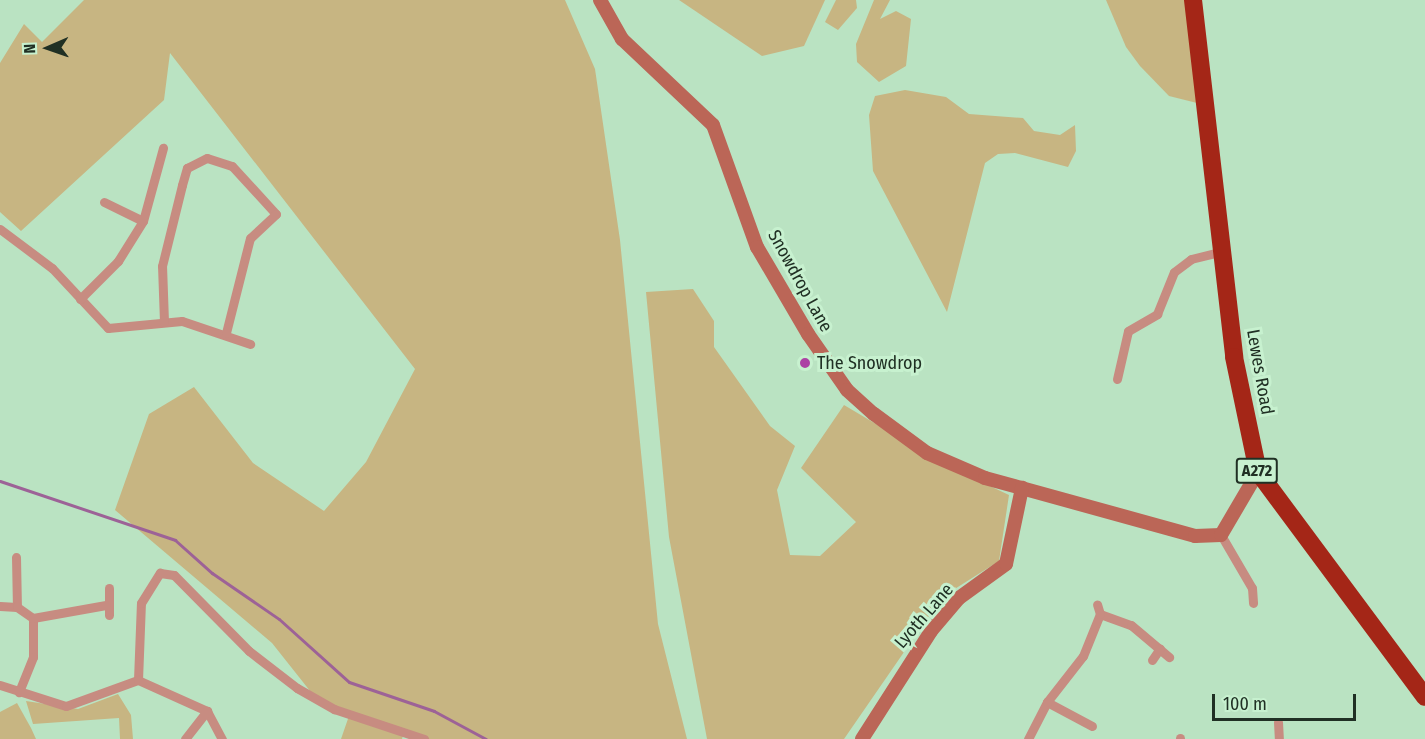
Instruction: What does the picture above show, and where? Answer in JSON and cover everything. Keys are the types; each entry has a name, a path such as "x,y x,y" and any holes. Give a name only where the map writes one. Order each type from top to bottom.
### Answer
{"highway":[{"name":"Lewes Road","path":"1193,0 1225,250 1234,357 1258,472 1425,697"}],"street":[{"name":"Snowdrop Lane","path":"600,0 622,39 713,125 757,248 847,390 927,453 1022,488 1195,536 1221,535"},
{"path":"80,299 118,261 143,221 163,148"},
{"path":"164,322 162,266 187,168 207,158 232,166 276,214 250,238 226,333"},
{"path":"104,202 143,221"},
{"path":"1,233 52,268 108,328 164,322 199,324 226,333 250,345"},
{"path":"1117,379 1128,331 1156,314 1174,272 1202,254 1225,250"},
{"path":"1253,603 1252,588 1221,535 1258,472"},
{"name":"Lyoth Lane","path":"862,739 931,631 959,598 1006,564 1022,488"},
{"path":"16,557 17,607"},
{"path":"138,680 141,603 160,573 174,574 249,651 304,693 351,713 424,739"},
{"path":"109,588 106,605 109,615"},
{"path":"1028,739 1047,702 1083,656 1100,614 1097,604"},
{"path":"0,606 17,607 33,618 106,605"},
{"path":"1100,614 1131,625 1169,657"},
{"path":"19,692 33,657 33,618"},
{"path":"1152,660 1160,648"},
{"path":"0,685 66,706 138,680 207,711 224,738"},
{"path":"1047,702 1088,724 1079,731"},
{"path":"185,739 207,711"},
{"path":"1278,722 1282,737"}],"shaded area":[{"path":"84,0 565,0 595,69 620,240 658,624 687,739 424,739 404,732 402,739 341,739 350,713 318,701 272,643 115,510 149,414 194,387 253,463 324,511 366,462 415,369 170,53 164,100 21,231 0,212 0,63 24,24 42,42"},
{"path":"679,0 825,0 804,46 762,56"},
{"path":"836,0 856,0 857,8 838,30 825,22"},
{"path":"874,0 890,0 880,19 896,11 911,19 906,66 879,82 857,62 856,44"},
{"path":"1106,0 1193,0 1209,106 1169,96 1140,66 1126,47"},
{"path":"905,90 946,97 969,114 1023,118 1034,131 1060,135 1075,125 1076,151 1068,167 1015,153 998,154 985,163 947,312 873,171 869,115 875,96"},
{"path":"693,289 714,321 714,347 770,426 795,446 777,490 790,555 820,556 856,522 801,468 844,405 945,465 1009,495 999,561 942,597 844,739 707,739 669,537 646,292"},
{"path":"118,694 131,715 133,739 120,739 119,718 33,724 26,701 78,709"},
{"path":"17,703 36,739 0,739 0,712"}],"waterway":[{"path":"0,481 175,540 212,573 279,619 349,682 434,711 486,739"}],"place":[{"name":"The Snowdrop","path":"805,363"}]}
